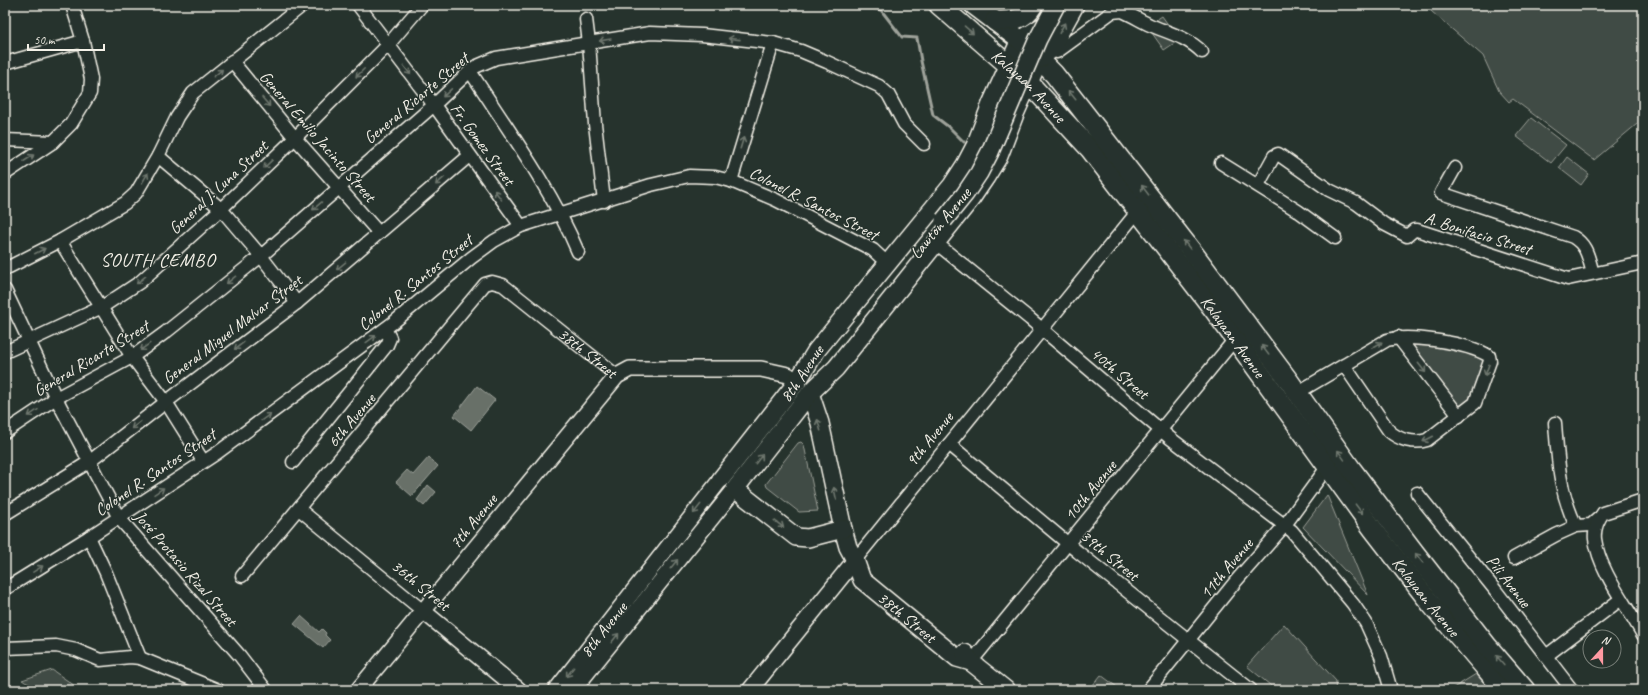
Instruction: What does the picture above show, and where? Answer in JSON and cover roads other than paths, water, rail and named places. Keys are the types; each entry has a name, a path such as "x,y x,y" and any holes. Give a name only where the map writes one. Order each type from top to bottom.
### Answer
{"main road":[{"name":"Kalayaan Avenue","path":"939,5 1029,83 1074,131 1098,144 1191,250 1414,552 1488,647 1525,690"},
{"name":"Kalayaan Avenue","path":"974,5 1020,40 1045,54 1089,117 1098,144 1138,211 1235,339 1431,604 1504,690"},
{"path":"995,21 1007,21 1022,17 1028,13 1033,5"},
{"name":"Lawton Avenue","path":"810,393 828,361 941,218 973,169 983,150 1031,33 1046,5"},
{"path":"1020,40 1041,27 1052,5"},
{"name":"Lawton Avenue","path":"797,382 816,365 941,218 965,194 979,173 990,152 1038,39 1056,5"},
{"path":"1045,54 1074,5"},
{"path":"1041,27 1045,54"},
{"name":"8th Avenue","path":"721,479 797,382 816,352 947,191 965,165 975,146 991,104 1020,40"},
{"name":"8th Avenue","path":"735,490 810,393 836,368 971,199 998,156 1029,83 1045,54"},
{"path":"991,104 999,101 1006,102 1012,107 1015,114"},
{"path":"1074,131 1084,126 1089,117"},
{"name":"38th Street","path":"810,393 820,423 843,529 848,547 855,560 868,573 963,650 972,662 1006,690"},
{"path":"735,490 796,537 808,538 843,529"}],"street":[{"path":"5,174 53,142 71,124 90,93 91,79 83,41 72,5"},
{"path":"5,269 60,241 125,203 136,193 158,156 177,117 191,96 232,61 303,5"},
{"name":"Fr. Gomez Street","path":"358,5 434,105 469,156 521,226"},
{"name":"General J. Luna Street","path":"5,352 102,307 140,282 221,209 295,138 388,45 422,5"},
{"path":"1045,54 1057,52 1112,12 1117,10 1150,25 1181,36 1191,42 1202,52"},
{"path":"586,19 595,124 604,201"},
{"name":"General Ricarte Street","path":"5,432 56,398 132,357 176,324 261,256 339,186 434,105 470,71 475,67 496,58 650,33 702,35 773,43 801,51 879,86 888,94 904,124 924,144"},
{"path":"5,63 83,41"},
{"path":"731,181 773,43"},
{"name":"General Emilio Jacinto Street","path":"232,61 295,138 380,233"},
{"path":"470,71 519,146 560,214 578,252"},
{"path":"5,140 53,142"},
{"name":"A. Bonifacio Street","path":"1258,185 1274,156 1278,154 1329,190 1356,203 1384,224 1407,236 1414,230 1417,230 1568,279 1643,263"},
{"path":"158,156 221,209 261,256 297,303"},
{"name":"General Miguel Malvar Street","path":"5,514 89,462 297,303 469,156"},
{"path":"1221,163 1258,185 1335,238"},
{"path":"1455,168 1441,193 1577,240 1585,247 1593,273"},
{"name":"Colonel R. Santos Street","path":"5,589 119,518 217,453 385,329 471,258 494,241 521,226 651,185 688,176 715,177 731,181 776,200 866,246 888,264"},
{"name":"9th Avenue","path":"750,690 1138,211"},
{"path":"60,241 132,357 166,402 203,461"},
{"name":"40th Street","path":"936,243 1042,329 1160,429 1292,531 1353,604 1366,624 1381,656 1391,690"},
{"name":"38th Street","path":"486,284 492,282 503,284 617,376 630,369 761,368 788,375 797,382"},
{"name":"6th Avenue","path":"242,576 486,284"},
{"name":"José Protasio Rizal Street","path":"5,290 56,398 119,518 240,656 266,690"},
{"path":"293,462 387,345 390,338 385,329"},
{"path":"1297,393 1344,365 1387,340 1398,337 1428,339 1480,351 1489,356 1490,361 1475,403 1427,440 1420,442 1396,437 1389,431 1344,365"},
{"path":"1398,337 1459,416"},
{"name":"10th Avenue","path":"972,662 1160,429 1235,339"},
{"name":"7th Avenue","path":"358,690 617,376"},
{"path":"1555,423 1558,468 1566,505 1576,526"},
{"name":"39th Street","path":"949,444 1068,543 1251,690"},
{"name":"11th Avenue","path":"1148,690 1236,581 1285,525 1328,466"},
{"name":"8th Avenue","path":"556,690 721,479"},
{"name":"8th Avenue","path":"573,690 735,490"},
{"name":"Pili Avenue","path":"1418,493 1572,690"},
{"path":"1514,558 1556,534 1576,526 1591,525 1603,513 1609,510 1643,500"},
{"name":"36th Street","path":"299,509 519,690"},
{"path":"1599,518 1595,537 1599,555 1621,599 1642,632"},
{"path":"89,537 106,573 140,658"},
{"path":"1546,656 1621,599"},
{"path":"5,648 56,646 76,650 100,660 130,657 140,658 218,690"}],"waterway":[{"path":"856,5 881,10 902,37 917,38 933,115 950,128 964,142"}],"district":[{"name":"SOUTH CEMBO","path":"158,259"}]}
